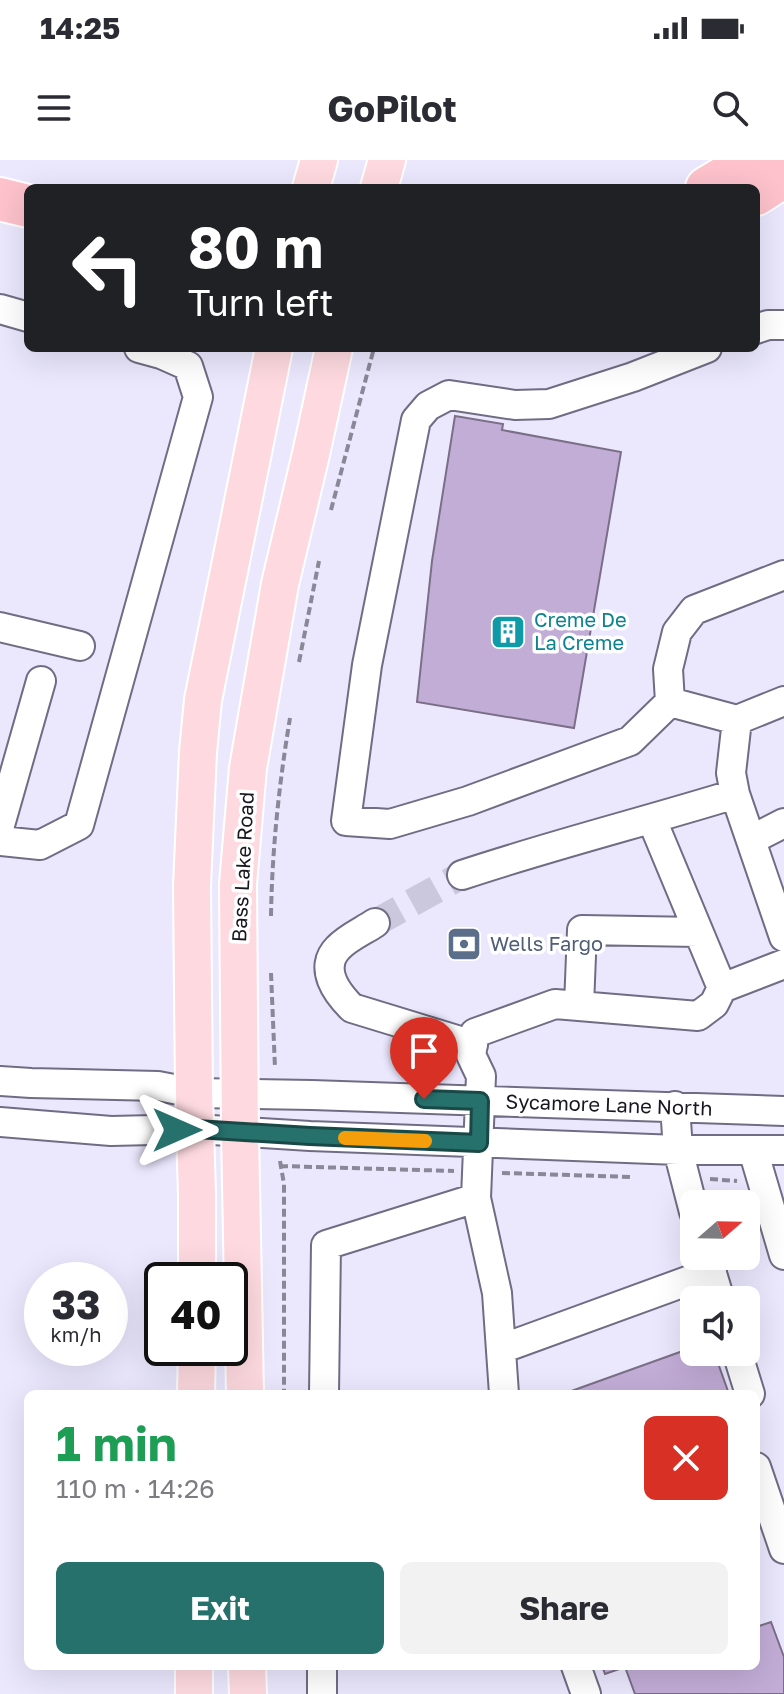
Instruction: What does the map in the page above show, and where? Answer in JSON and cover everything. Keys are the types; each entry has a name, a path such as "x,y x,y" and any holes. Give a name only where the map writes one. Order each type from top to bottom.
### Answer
{"highway":[{"path":"714,184 754,160"},
{"path":"760,191 784,176"},
{"path":"0,199 24,205"}],"main road":[{"path":"312,184 319,160"},
{"path":"380,184 387,160"},
{"path":"197,1262 192,886 198,752 203,700 273,352"},
{"name":"Bass Lake Road","path":"245,1390 238,884 248,768 280,584 333,352"},
{"path":"196,1390 197,1366"},
{"path":"194,1670 194,1694"},
{"path":"247,1670 248,1694"}],"street":[{"path":"0,309 24,316"},
{"path":"760,328 784,325"},
{"path":"0,841 40,845 79,825 198,397 188,366 154,352"},
{"path":"697,352 633,377 549,404 515,405 449,395 428,406 416,420 367,665 346,821 390,824 468,801 630,741 670,702 668,669 677,632 694,610 784,575"},
{"path":"0,627 80,646"},
{"path":"0,825 41,681"},
{"path":"670,702 737,720 784,701"},
{"path":"737,720 731,773 735,794 784,937"},
{"path":"462,875 735,794"},
{"path":"652,820 722,988"},
{"path":"751,840 784,823"},
{"path":"375,923 337,949 330,963 330,978 339,995 352,1008 480,1036 555,1004 698,1016 714,1004 722,988 784,964"},
{"path":"579,1006 582,930 698,932"},
{"path":"480,1036 471,1055 480,1089 476,1184 497,1293 504,1390"},
{"name":"Sycamore Lane North","path":"0,1081 158,1086 194,1093 239,1094 480,1089 675,1106 784,1111"},
{"path":"675,1106 681,1164 688,1190"},
{"name":"Sycamore Lane North","path":"0,1122 111,1131 196,1129 479,1143 681,1164 753,1150 784,1150"},
{"path":"753,1150 782,1243"},
{"path":"324,1390 326,1245 476,1184"},
{"path":"501,1349 694,1270"},
{"path":"741,1366 749,1390"},
{"path":"760,1479 784,1549"},
{"path":"322,1670 322,1694"},
{"path":"577,1670 586,1694"}],"path":[{"path":"331,510 373,352"},
{"path":"299,664 321,552"},
{"path":"271,921 277,816 292,706"},
{"path":"271,963 276,1094"},
{"path":"280,1134 280,1166 284,1184 284,1390"},
{"path":"280,1166 425,1172 476,1184 522,1175 681,1164 762,1183"}],"building":[{"name":"Creme De La Creme","path":"455,416 503,424 502,430 621,452 574,728 417,702 432,561"},
{"path":"680,1352 680,1366 719,1366 728,1390 574,1390"},
{"path":"771,1622 784,1657 784,1694 635,1694 626,1670 760,1670 760,1626"}],"tunnel":[{"path":"375,923 462,875"}],"slow traffic":[{"path":"345,1138 425,1141"}],"place":[{"name":"Creme De La Creme","path":"508,632"},
{"name":"Wells Fargo","path":"464,944"}],"route":[{"path":"177,1130 479,1143 480,1101 424,1099"}]}
